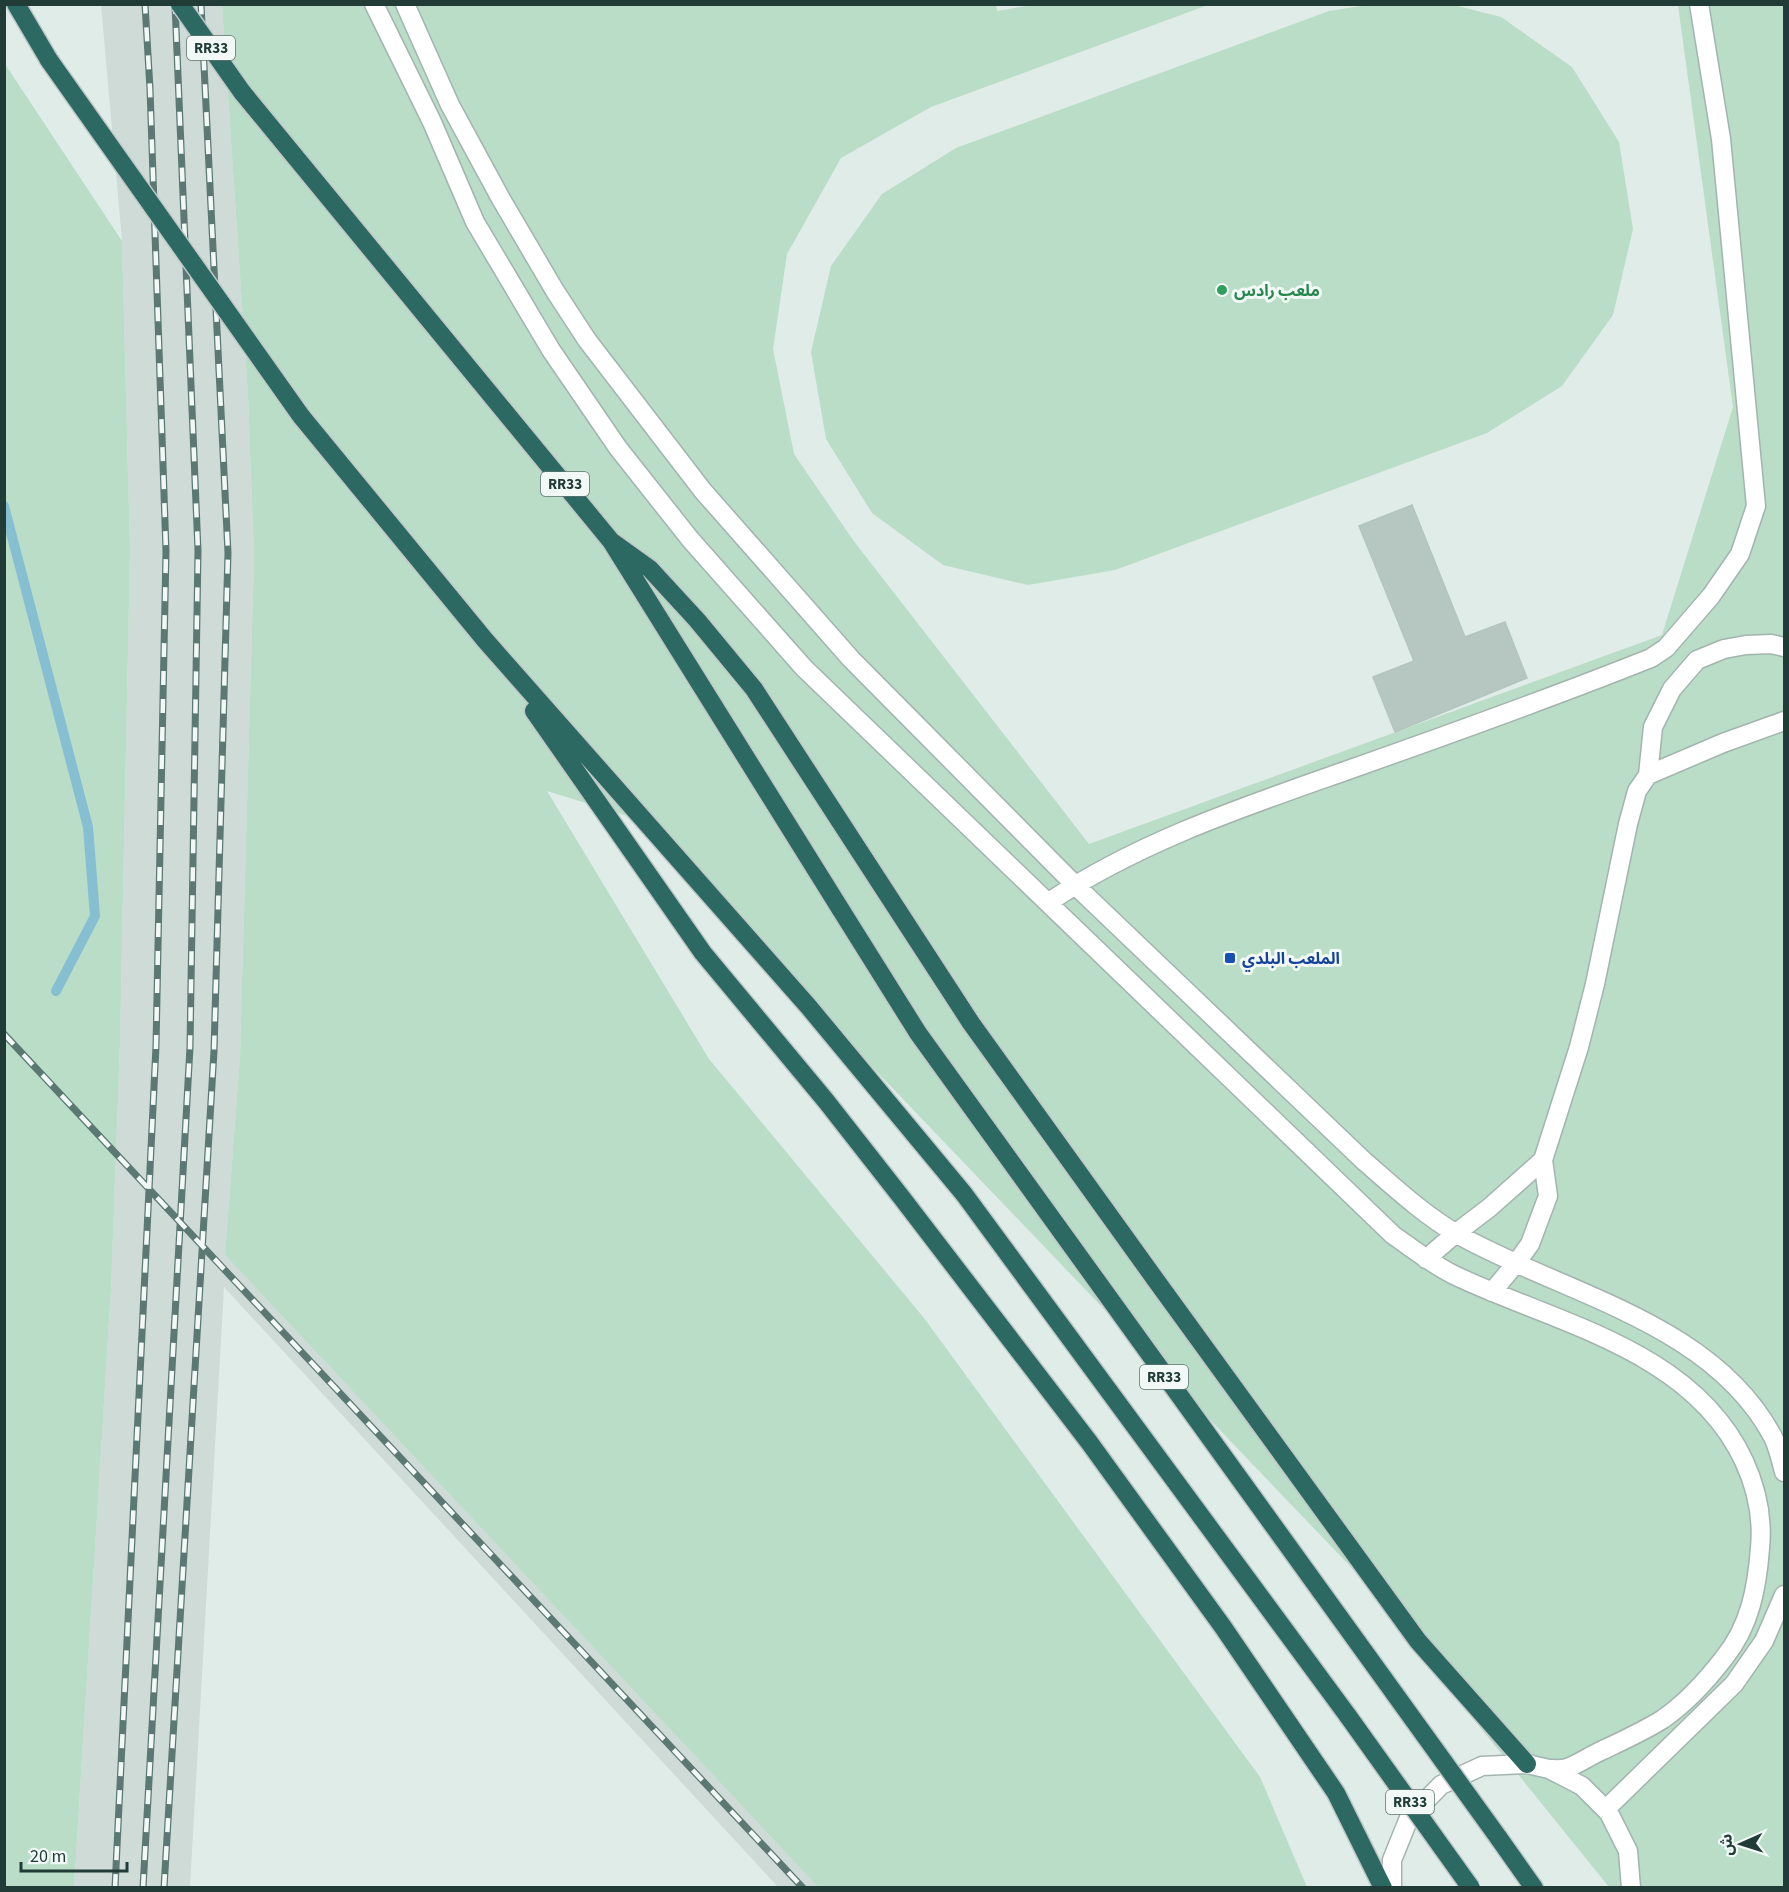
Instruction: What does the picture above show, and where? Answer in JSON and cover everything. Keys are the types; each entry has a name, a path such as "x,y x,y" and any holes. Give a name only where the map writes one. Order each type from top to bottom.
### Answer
{"highway":[{"name":"RR33","path":"16,4 50,60 301,416 485,640 808,1006 964,1194 1471,1887"},
{"name":"RR33","path":"180,4 242,92 611,541 918,1033 1534,1887"},
{"path":"611,541 650,568 697,620 754,690 971,1023 1155,1280 1418,1641 1527,1764"},
{"path":"485,640 703,952 826,1101 909,1208 1089,1442 1216,1618 1336,1793 1383,1887"}],"street":[{"path":"374,4 432,122 476,222 551,350 618,448 690,539 804,668 1393,1235 1451,1274 1584,1328 1664,1370 1699,1399 1719,1421 1738,1448 1753,1480 1761,1515 1761,1540 1754,1595 1741,1635 1721,1663 1693,1693 1665,1717 1643,1731 1566,1768 1549,1769"},
{"path":"405,4 450,105 555,291 587,340 667,447 711,500 852,659 1075,885 1364,1161 1405,1197 1456,1233 1655,1327 1724,1375 1744,1394 1757,1411 1774,1439 1785,1472"},
{"path":"1049,902 1075,885 1184,830 1539,702 1651,658 1666,648 1711,596 1740,554 1756,506 1721,140 1699,4"},
{"path":"1492,1292 1530,1244 1548,1196 1543,1160 1579,1047 1595,984 1618,865 1637,790 1648,775 1653,728 1672,689 1697,660 1724,649 1746,645 1771,644 1785,647"},
{"path":"1648,775 1723,743 1785,721"},
{"path":"1426,1259 1543,1160"},
{"path":"1609,1812 1608,1807 1734,1684 1764,1641 1785,1595"},
{"path":"1392,1887 1392,1860 1409,1818 1441,1785 1482,1766 1527,1764 1549,1769 1582,1786 1609,1812 1628,1851 1631,1887"}],"shaded area":[{"path":"101,5 222,5 248,395 254,556 240,1056 225,1255 818,1887 778,1887 224,1287 190,1887 74,1888 111,1289 120,1043 130,550 122,241"}],"green space":[{"path":"996,4 997,11 1038,4 1208,5 931,107 841,158 787,254 773,349 794,454 853,540 1089,844 1662,635 1733,407 1678,5 1784,5 1784,1887 1609,1887 1350,1566 634,818 547,791 709,1059 924,1318 1260,1777 1307,1887 818,1887 225,1255 240,1056 254,556 248,395 222,5"},
{"name":"ملعب رادس","path":"1450,4 1501,17 1572,67 1619,142 1633,229 1613,315 1562,386 1487,433 1115,570 1028,585 943,565 872,513 826,439 811,352 831,266 882,194 956,148 1329,11 1367,5"},
{"path":"5,64 122,241 130,550 120,1043 111,1289 74,1888 4,1887"}],"building":[{"path":"1412,505 1465,637 1505,622 1527,678 1395,732 1373,677 1414,661 1359,526"}],"waterway":[{"path":"4,506 88,827 95,916 56,991"}],"railway":[{"path":"115,1888 156,1046 166,551 145,4"},
{"path":"143,1888 190,1047 198,551 175,4"},
{"path":"164,1888 214,1051 228,553 201,4"},
{"path":"4,1034 803,1888"}],"place":[{"name":"ملعب رادس","path":"1222,290"},
{"name":"الملعب البلدي","path":"1230,958"}]}
